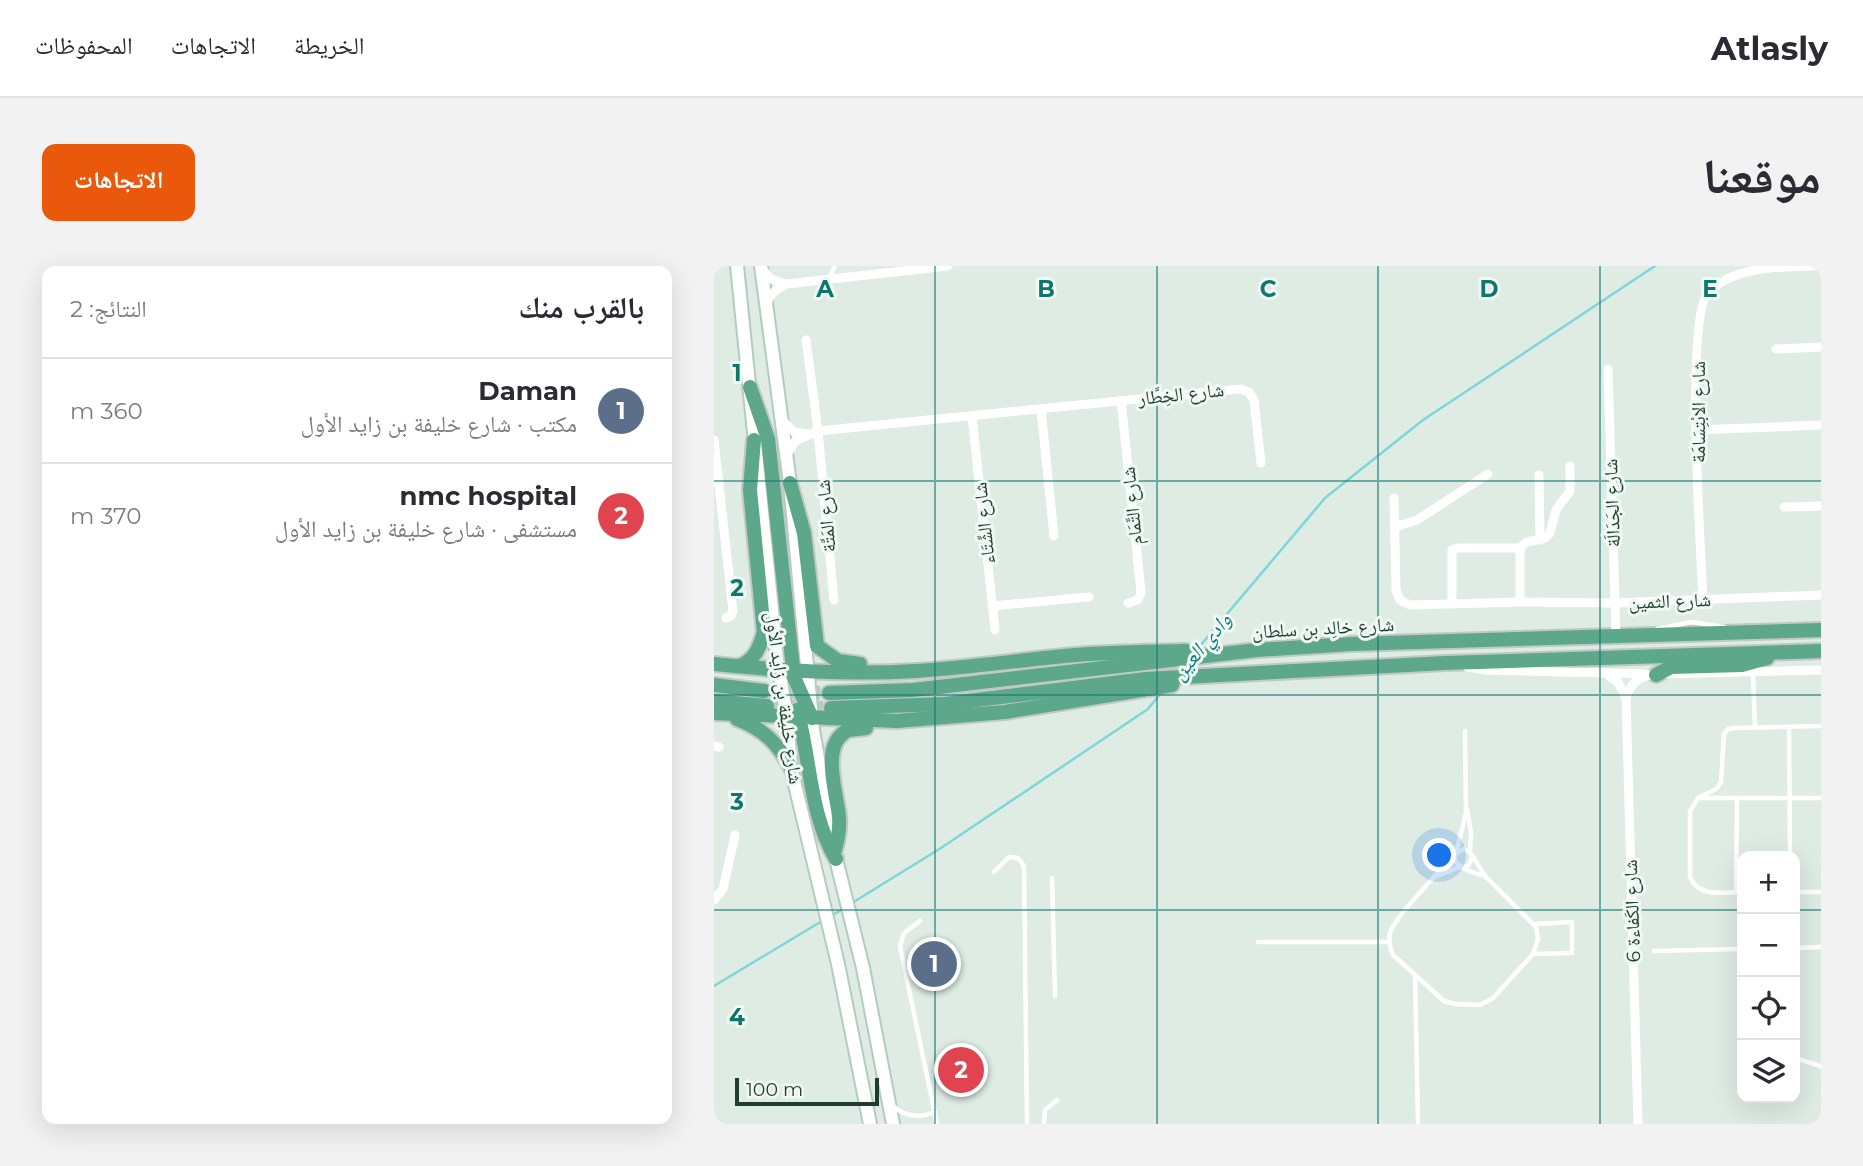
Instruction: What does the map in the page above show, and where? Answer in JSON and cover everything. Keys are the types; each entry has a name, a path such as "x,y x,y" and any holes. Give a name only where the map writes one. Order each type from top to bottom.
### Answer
{"main road":[{"name":"شارع خليفة بن زايد الأول","path":"737,266 754,440 799,717 791,768 838,964 870,1124"},
{"name":"شارع خليفة بن زايد الأول","path":"762,267 790,483 793,669"},
{"path":"750,387 768,439 793,669 792,693 799,717 814,807 826,842 835,855 863,968 893,1124"},
{"path":"739,666 747,664 758,649 764,632 750,490 754,440"},
{"path":"790,483 804,533 815,641 820,650 849,664 945,664 976,667"},
{"name":"شارع خالِد بن سلطان","path":"829,692 913,690 992,682 1063,664 1156,663 1257,650 1378,643 1821,630"},
{"path":"831,708 945,704 1066,695 1258,673 1445,663 1821,651"},
{"path":"1653,674 1671,667 1742,665 1795,652"},
{"path":"714,664 824,672 1063,664"},
{"path":"714,685 765,699 714,701"},
{"path":"835,855 839,818 832,758 836,743 843,733 853,728 930,725 1066,695"},
{"path":"718,714 874,721 965,717"},
{"path":"718,714 761,730 778,746 791,768"}],"street":[{"path":"766,304 773,292 786,284 948,266"},
{"name":"شارع الابْتِسَامَة","path":"1703,600 1696,372 1700,309 1713,287 1731,278 1769,267 1814,266"},
{"path":"762,267 771,279 786,284"},
{"name":"شارع المَتَّة","path":"806,340 834,600"},
{"path":"1776,349 1821,347"},
{"name":"شارع الجَدَالَة","path":"1608,369 1616,636"},
{"name":"شارع الخِطَّار","path":"814,433 1235,389 1244,390 1254,400 1261,463"},
{"name":"شارع التَّمَام","path":"1121,400 1141,592 1138,600 1128,603"},
{"path":"1041,408 1054,536"},
{"name":"شارع الشِّتَاء","path":"972,415 995,630"},
{"path":"780,417 788,429 814,433"},
{"path":"1697,429 1821,425"},
{"path":"786,460 792,444 814,433"},
{"path":"714,440 733,611 731,616 726,618"},
{"path":"1452,604 1452,550 1520,548 1527,542 1540,540 1550,533 1556,510 1570,491 1570,466"},
{"path":"1395,527 1417,520 1488,474"},
{"path":"1539,475 1540,540"},
{"name":"شارع الثمين","path":"1394,498 1396,590 1400,600 1410,605 1615,603 1821,595"},
{"path":"1784,507 1821,506"},
{"path":"1520,548 1520,602"},
{"path":"992,606 1089,597"},
{"path":"1445,663 1487,670 1605,674 1753,674 1821,670"},
{"path":"1605,674 1619,682 1626,698"},
{"path":"1626,698 1632,684 1653,674"},
{"name":"شارع الكَفاءة 6","path":"1626,698 1638,1124"},
{"path":"714,900 723,889 735,835"}],"lane":[{"path":"829,279 835,266"},
{"path":"1795,652 1821,658"},
{"path":"1753,674 1755,727"},
{"path":"1737,892 1707,892 1698,889 1692,881 1690,811 1698,798 1716,789 1721,782 1722,737 1731,728 1821,726"},
{"path":"1789,727 1790,851"},
{"path":"1465,731 1466,805 1455,862 1485,876"},
{"path":"1698,798 1821,798"},
{"path":"1737,798 1738,851"},
{"path":"1437,876 1471,864 1470,824 1466,805"},
{"path":"1464,849 1471,854 1485,876 1534,924 1538,939 1533,954 1493,998 1480,1005 1444,1001 1393,955 1389,942 1395,922 1455,855 1464,849"},
{"path":"994,872 1009,857 1018,858 1024,866 1027,1124"},
{"path":"1052,878 1055,996"},
{"path":"1800,892 1821,892"},
{"path":"920,921 904,933 900,946 937,1124"},
{"path":"1533,954 1572,953 1572,922 1534,924"},
{"path":"1258,942 1389,942"},
{"path":"1800,948 1821,947"},
{"path":"1654,951 1737,949"},
{"path":"1415,975 1418,1124"},
{"path":"1800,1060 1821,1066"},
{"path":"862,1084 864,1124"},
{"path":"888,1099 895,1108 905,1114 917,1116 934,1112"},
{"path":"1044,1124 1045,1110 1057,1100"}],"waterway":[{"name":"وادي العين","path":"1194,653 1325,498 1423,420 1655,266"},
{"name":"وادي العين","path":"852,903 941,848 1148,709 1161,693"},
{"name":"وادي العين","path":"831,916 843,909"},
{"name":"وادي العين","path":"714,986 822,921"}],"tunnel":[{"path":"764,691 829,693"},
{"path":"767,706 831,708"}],"place":[{"name":"Daman","path":"934,964"},
{"name":"nmc hospital","path":"961,1070"}]}
